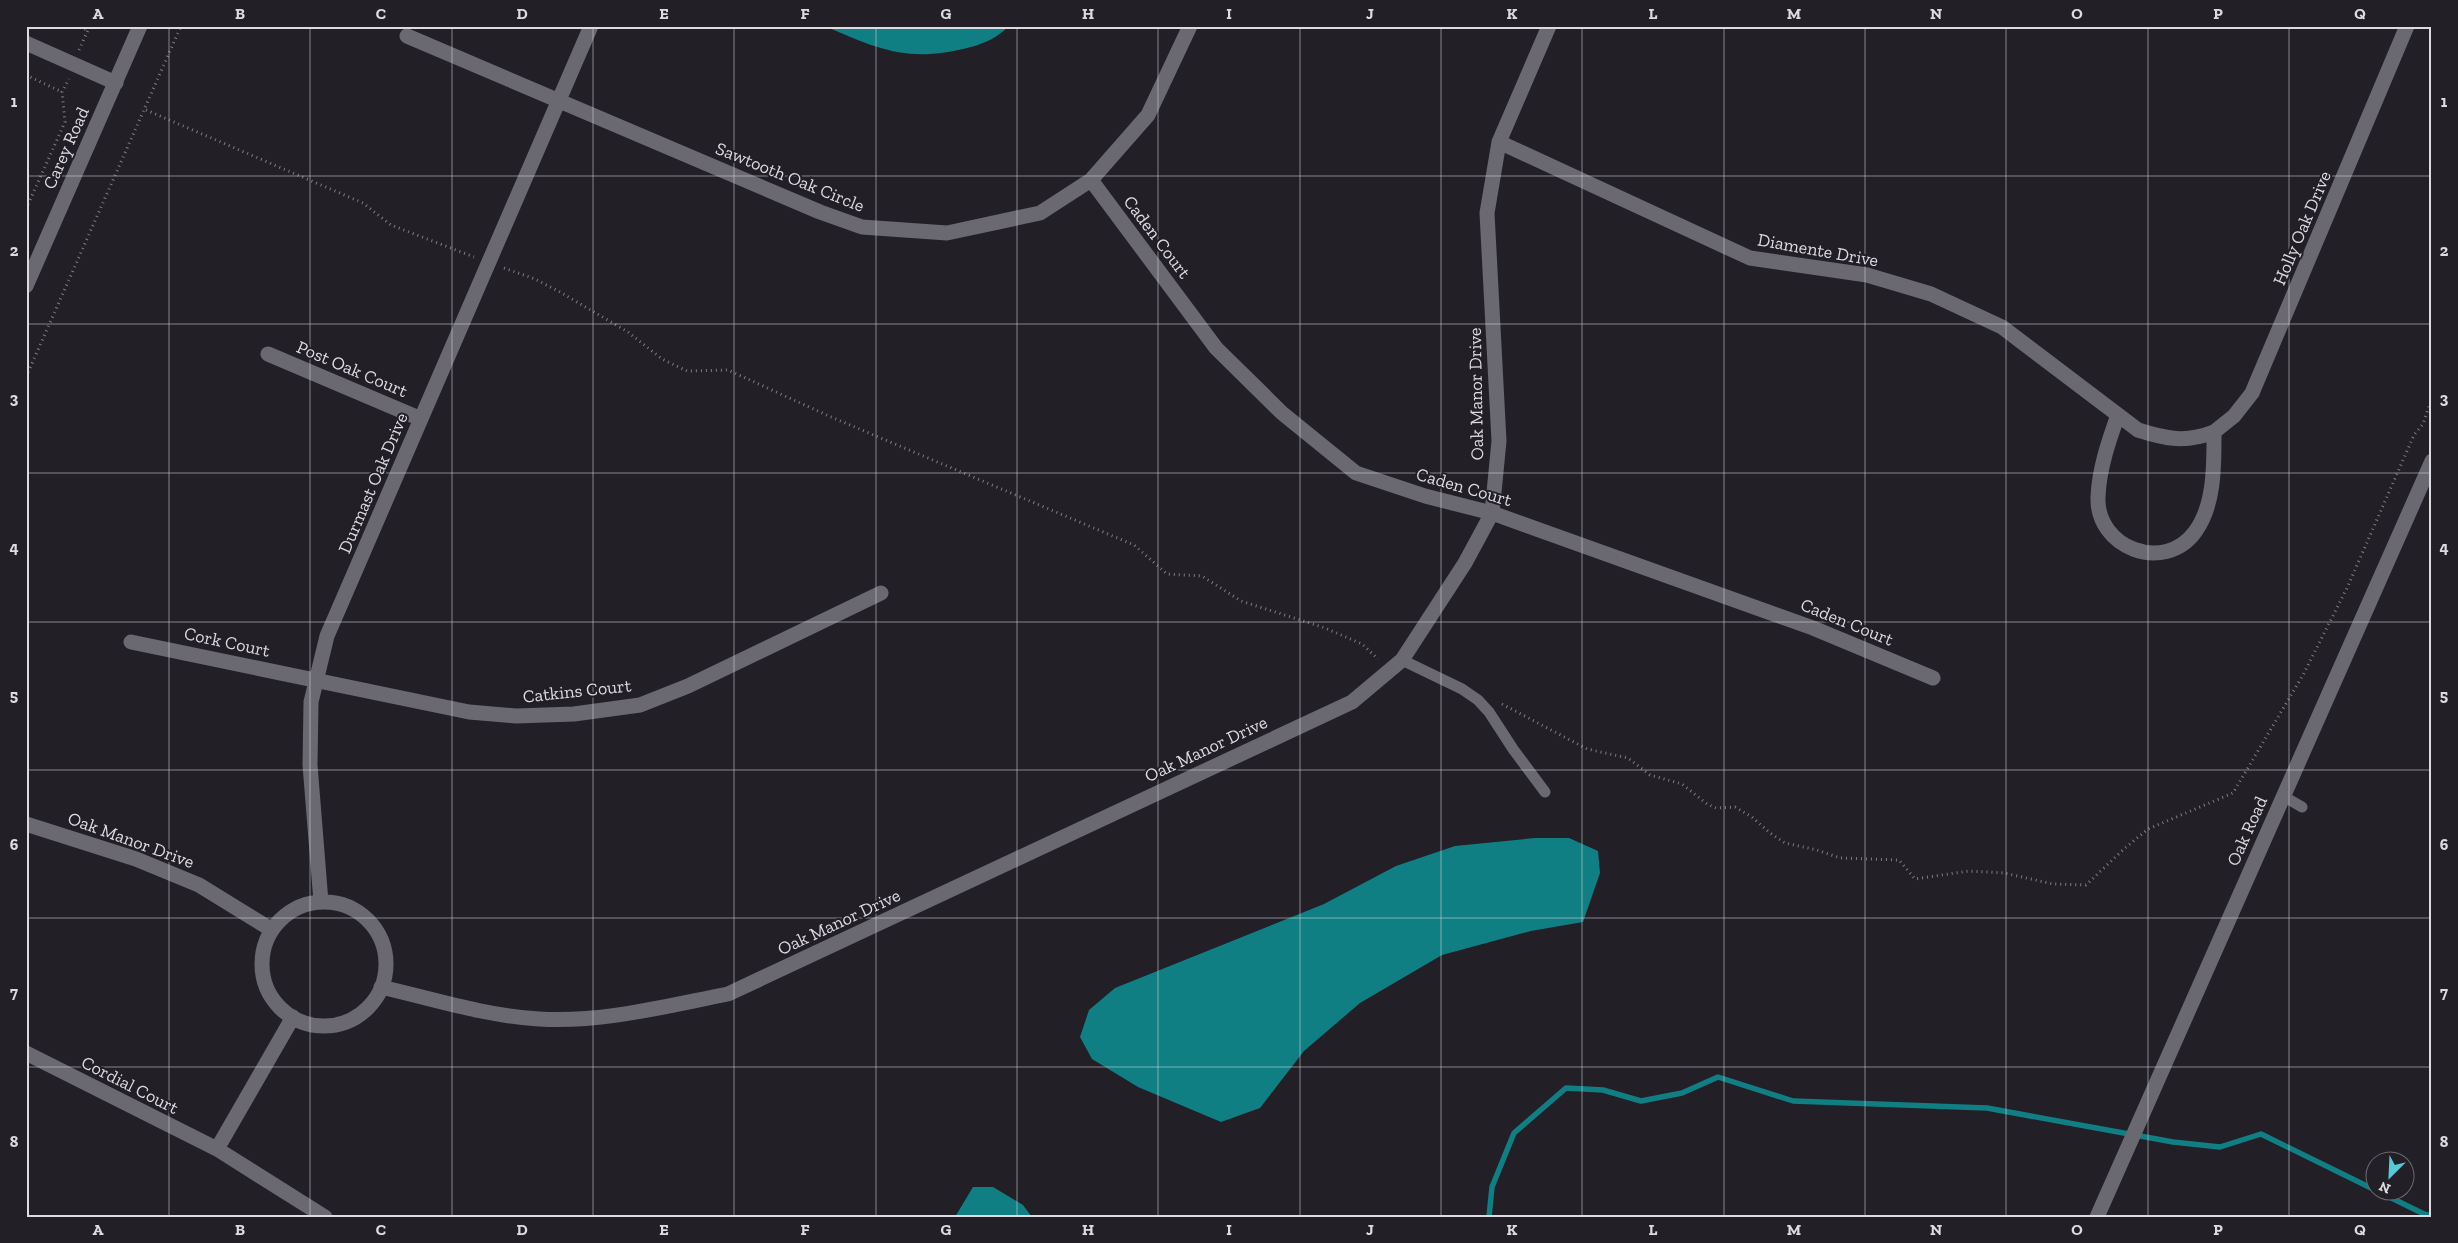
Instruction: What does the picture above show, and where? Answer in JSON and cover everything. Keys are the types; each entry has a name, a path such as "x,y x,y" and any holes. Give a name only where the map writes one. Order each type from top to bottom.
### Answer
{"street":[{"name":"Carey Road","path":"26,286 140,26"},
{"name":"Durmast Oak Drive","path":"321,902 310,765 311,702 328,636 591,26"},
{"name":"Sawtooth Oak Circle","path":"407,36 820,212 862,227 947,233 1040,213 1091,180 1148,115 1190,26"},
{"name":"Oak Manor Drive","path":"381,987 497,1014 539,1019 599,1017 728,994 1352,702 1402,660 1465,563 1492,513 1499,440 1487,214 1499,142 1549,26"},
{"name":"Holly Oak Drive","path":"2214,432 2234,416 2252,393 2407,26"},
{"path":"26,44 116,83"},
{"name":"Diamente Drive","path":"1499,142 1750,258 1867,275 1931,294 2002,327 2138,430 2164,438 2196,439 2214,432"},
{"name":"Caden Court","path":"1091,180 1216,348 1282,413 1356,473 1425,496 1492,513 1813,628 1933,678"},
{"name":"Post Oak Court","path":"268,354 421,420"},
{"path":"2118,415 2109,440 2098,497 2102,520 2112,535 2126,547 2140,553 2156,554 2168,552 2185,544 2196,532 2204,516 2210,494 2214,432"},
{"name":"Oak Road","path":"2096,1217 2432,461"},
{"name":"Catkins Court","path":"316,680 469,712 516,716 574,714 640,705 688,686 881,593"},
{"name":"Cork Court","path":"130,642 316,680"},
{"name":"Oak Manor Drive","path":"26,824 136,858 199,885 272,930"},
{"path":"321,902 338,904 355,910 368,921 379,936 385,952 385,970 381,987 373,1002 360,1014 344,1022 327,1026 309,1024 292,1017 274,999 263,975 262,958 266,941 272,930 287,913 303,905 321,902"},
{"path":"217,1150 292,1017"},
{"name":"Cordial Court","path":"26,1054 217,1150 325,1217"}],"lane":[{"path":"1402,660 1462,689 1478,700 1489,712 1545,792"},
{"path":"2283,796 2302,807"}],"path":[{"path":"26,209 64,122 62,92 89,28 75,26"},
{"path":"26,378 146,110 181,26"},
{"path":"26,76 62,92"},
{"path":"146,110 363,203 391,225 535,279 628,332 650,352 675,366 688,371 728,370 831,417 1134,545 1168,574 1202,576 1241,601 1325,628 1362,644 1390,670"},
{"path":"1497,701 1587,749 1628,758 1650,775 1682,784 1707,804 1716,808 1735,807 1752,817 1785,843 1817,850 1840,858 1899,860 1915,879 1969,872 2004,873 2053,884 2086,886 2125,848 2148,829 2233,793 2303,674 2347,588 2414,435 2428,414 2432,398"}],"water":[{"path":"825,26 1008,26 991,39 971,47 950,52 913,54 880,48"},
{"path":"1535,838 1569,838 1598,851 1600,873 1583,922 1531,931 1442,955 1360,1003 1304,1051 1260,1108 1221,1122 1138,1087 1092,1059 1080,1037 1089,1010 1115,988 1324,904 1396,866 1455,846"},
{"path":"973,1187 993,1187 1023,1205 1032,1217 955,1217"}],"waterway":[{"path":"1489,1217 1492,1187 1514,1133 1566,1088 1603,1090 1641,1101 1682,1093 1718,1077 1793,1101 1987,1108 2173,1142 2220,1147 2261,1134 2424,1214 2432,1216"}]}
